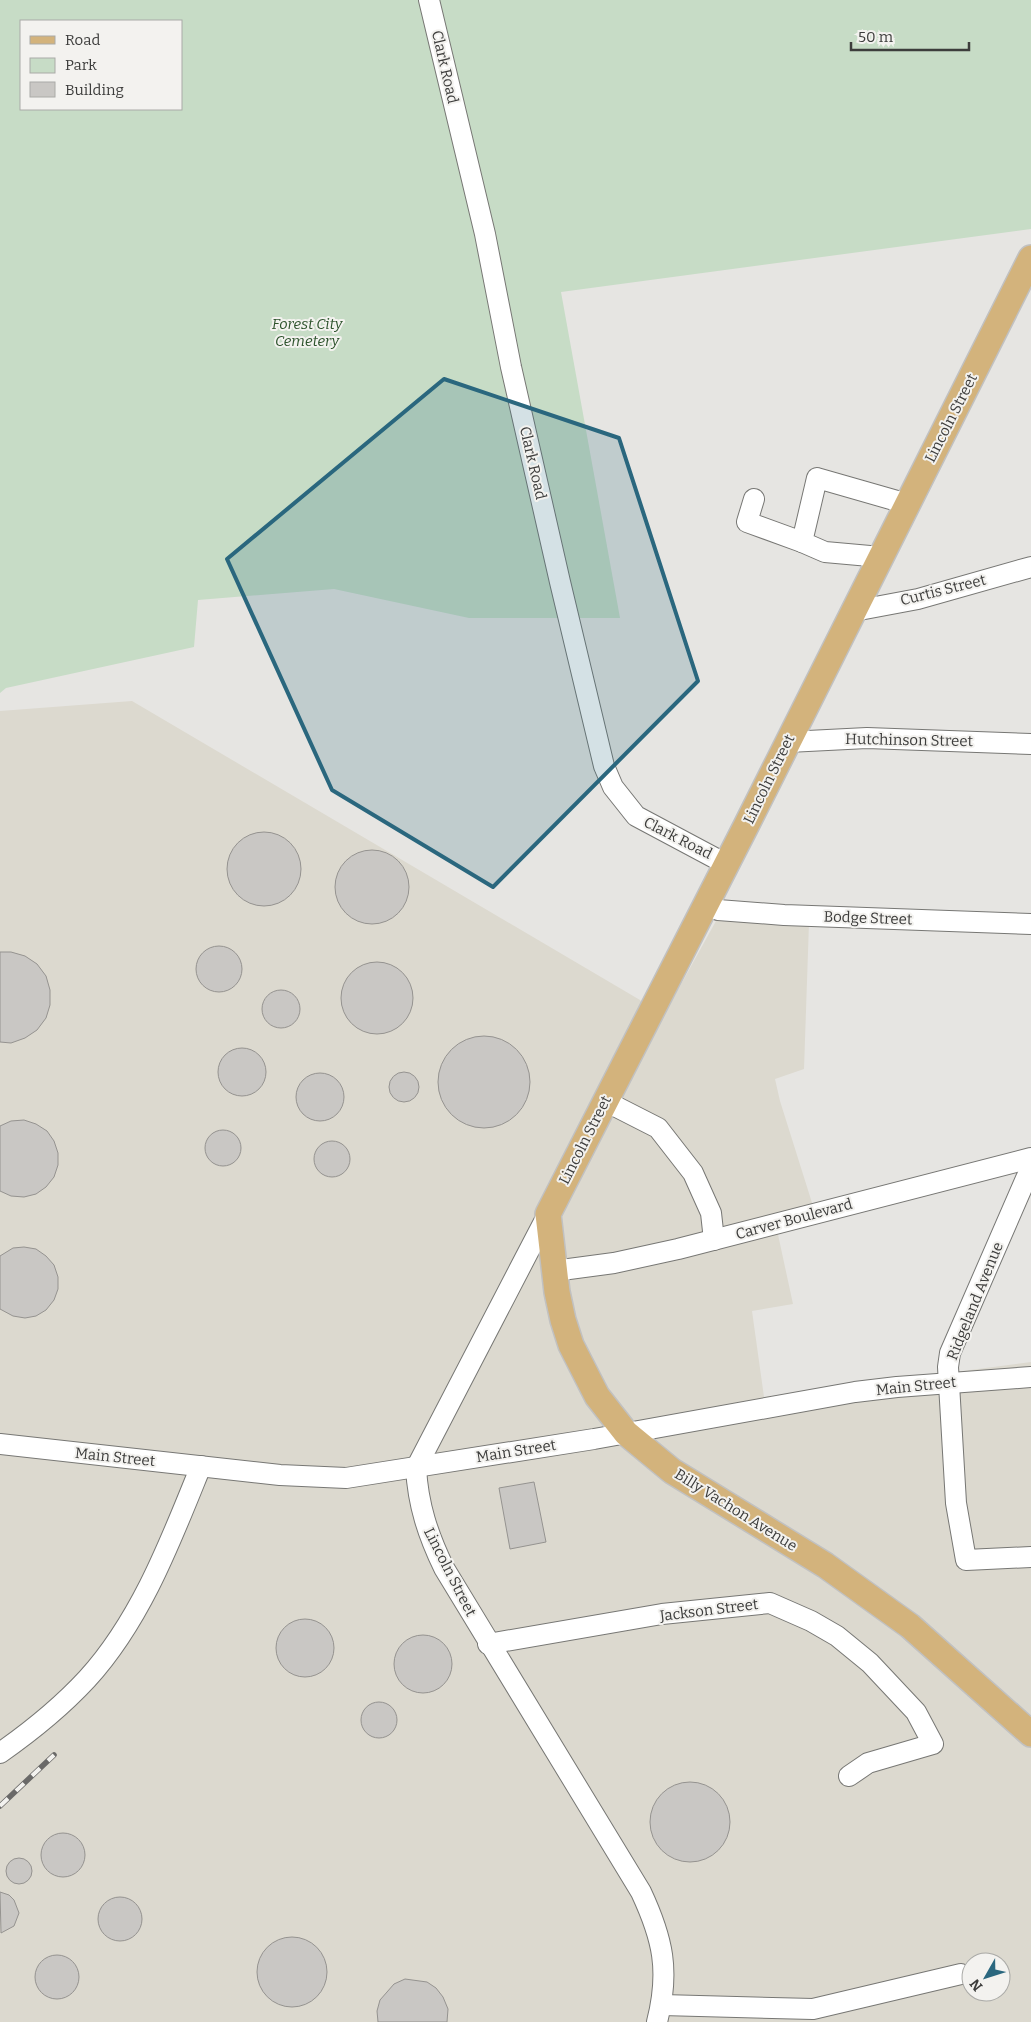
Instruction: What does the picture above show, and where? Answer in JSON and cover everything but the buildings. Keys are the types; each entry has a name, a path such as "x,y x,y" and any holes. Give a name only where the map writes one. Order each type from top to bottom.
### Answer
{"main road":[{"name":"Lincoln Street","path":"548,1214 908,504 1023,290 1031,258"},
{"name":"Billy Vachon Avenue","path":"548,1214 554,1271 563,1320 571,1345 597,1396 626,1433 672,1471 825,1565 910,1626 1031,1734"}],"street":[{"name":"Clark Road","path":"429,0 485,234 511,367 604,766 613,787 636,816 726,864"},
{"path":"802,542 817,478 908,504"},
{"path":"754,499 747,522 825,552 881,557"},
{"name":"Curtis Street","path":"854,611 918,599 1031,567"},
{"name":"Hutchinson Street","path":"788,742 867,738 1031,744"},
{"name":"Bodge Street","path":"705,904 718,910 784,915 1031,924"},
{"path":"605,1101 658,1128 693,1173 711,1213 714,1240"},
{"name":"Carver Boulevard","path":"554,1271 614,1263 714,1240 1031,1158"},
{"name":"Ridgeland Avenue","path":"1031,1167 950,1353 948,1382 956,1503 966,1560 1031,1557"},
{"name":"Lincoln Street","path":"548,1214 416,1468 422,1513 430,1539 488,1644 641,1892 653,1917 665,1961 660,2013"},
{"name":"Main Street","path":"0,1444 324,1479 373,1475 847,1394 948,1382 1031,1377"},
{"path":"0,1753 58,1706 87,1679 116,1640 145,1593 177,1525 201,1466"},
{"name":"Jackson Street","path":"488,1644 662,1614 770,1603 804,1617 831,1632 870,1663 898,1690 916,1712 933,1744 868,1763 850,1776"},
{"path":"660,2013 814,2009 961,1974"}],"highlighted area":[{"path":"444,379 619,438 698,681 493,887 332,790 227,559"}],"shaded area":[{"path":"132,701 640,1000 659,1024 716,921 809,923 804,1069 775,1079 780,1101 813,1206 774,1216 793,1304 752,1311 764,1397 1031,1362 1031,2022 0,2022 0,711"}],"green space":[{"name":"Forest City Cemetery","path":"0,0 1031,0 1031,229 561,292 620,618 469,618 334,589 198,600 194,647 6,688 0,693"}],"railway":[{"path":"0,1806 54,1755"}]}
